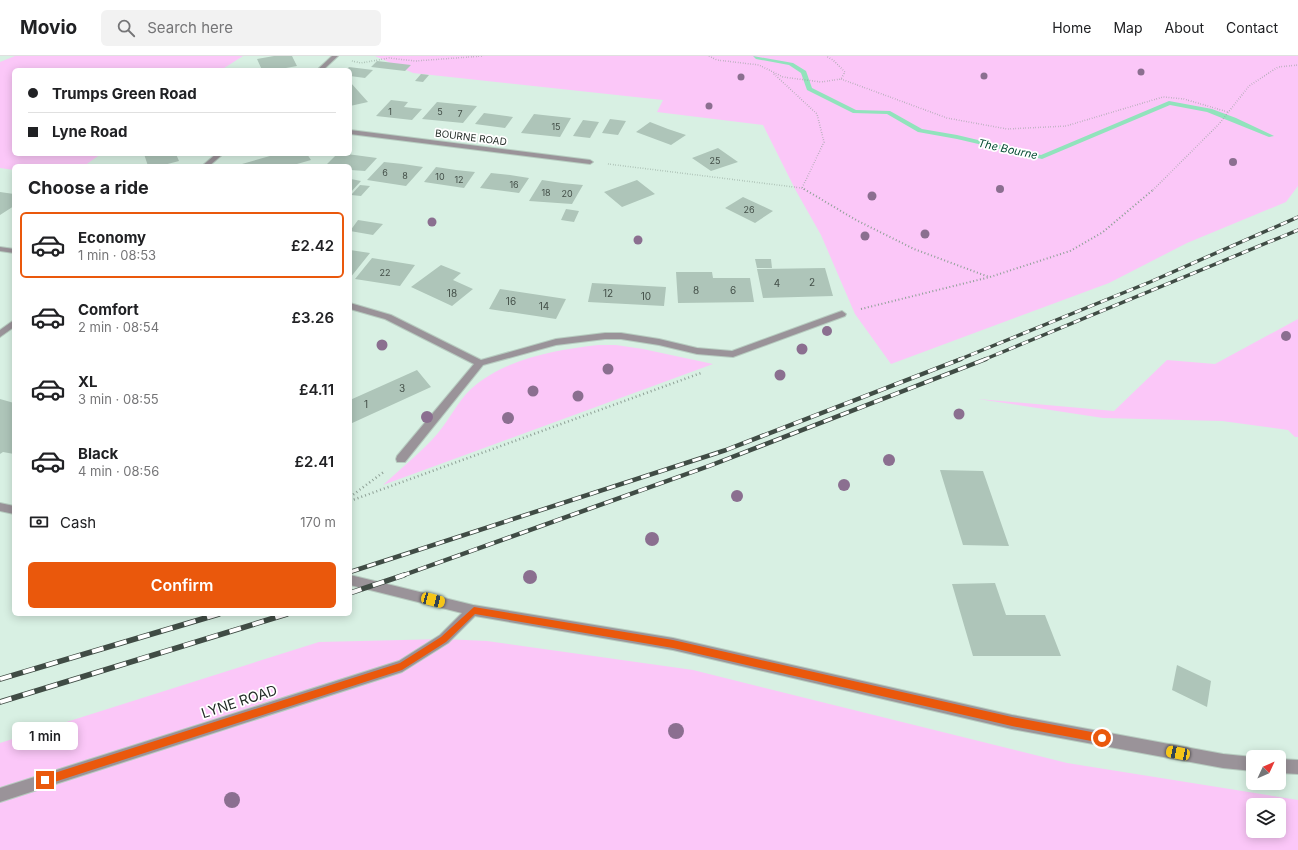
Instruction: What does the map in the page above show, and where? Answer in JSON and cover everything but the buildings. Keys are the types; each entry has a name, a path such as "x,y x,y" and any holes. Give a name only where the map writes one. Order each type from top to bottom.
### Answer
{"street":[{"path":"322,68 334,57"},
{"name":"BOURNE ROAD","path":"352,132 590,162"},
{"path":"208,164 218,156"},
{"path":"0,249 12,251"},
{"path":"352,307 388,317 480,363"},
{"path":"401,459 480,363 556,342 605,336 621,336 659,342 697,352 734,354 842,314"},
{"path":"0,334 12,325"},
{"path":"0,507 12,510"},
{"path":"352,580 474,610 673,644 1012,722 1223,761 1246,763"},
{"name":"LYNE ROAD","path":"0,795 402,666 444,639 474,610"},
{"path":"1286,767 1298,768"}],"path":[{"path":"334,57 361,62 389,58 415,61 430,58 482,56"},
{"path":"709,56 717,60 759,65 773,73 817,114 824,142 802,188"},
{"path":"826,56 833,60 845,72 841,79"},
{"path":"842,314 990,277 1070,251 1103,232 1144,199 1219,124 1250,86 1278,67 1298,65"},
{"path":"773,73 793,78 821,82 841,79 947,118 1007,130 1066,126 1163,97 1184,98 1228,112"},
{"path":"590,162 802,188 856,220 914,249 990,277"},
{"path":"352,500 384,490 703,372"},
{"path":"352,496 401,459"}],"shaded area":[{"path":"15,56 243,56 224,68 12,68 12,156 98,156 87,164 12,164 12,170 0,168 0,62"},
{"path":"375,56 1298,56 1298,186 1286,202 1187,243 1109,283 891,364 855,314 821,235 795,189 763,125 657,112 663,100 413,73"},
{"path":"1298,319 1298,437 1295,437 1288,430 1222,421 1103,418 978,399 1114,411 1167,360 1215,364"},
{"path":"598,345 616,345 643,349 713,364 383,485 432,440 466,394 484,379 514,363 548,353"},
{"path":"444,639 487,641 693,670 1067,763 1286,798 1246,798 1246,838 1286,838 1286,798 1298,800 1298,850 0,850 0,743 319,642"}],"waterway":[{"name":"The Bourne","path":"756,56 758,58 791,64 804,72 809,89 855,112 888,112 920,131 957,137 1042,157 1169,103 1197,107 1210,111 1234,119 1271,136"}],"railway":[{"path":"958,360 1150,282 1298,217"},
{"path":"983,360 1298,230"},
{"path":"352,571 726,450 961,359"},
{"path":"401,576 709,466 986,359"},
{"path":"352,592 401,576"},
{"path":"0,679 212,616"},
{"path":"0,702 280,616"}],"route":[{"path":"45,780 402,666 444,639 474,610 673,644 1012,722 1102,738"}]}
